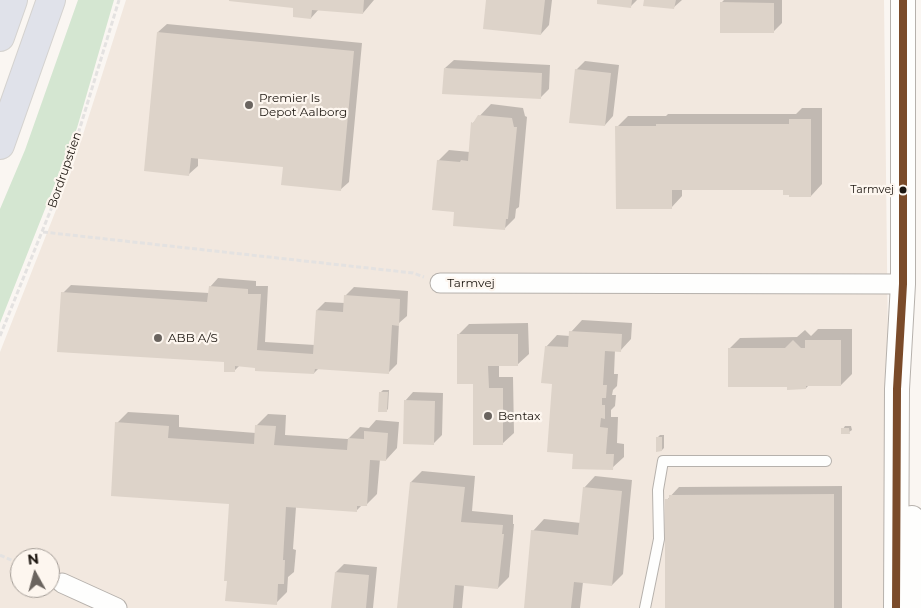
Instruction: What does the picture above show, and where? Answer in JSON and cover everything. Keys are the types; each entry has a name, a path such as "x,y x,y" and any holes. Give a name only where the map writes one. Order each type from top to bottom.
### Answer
{"highway":[{"path":"0,37 13,0"},
{"path":"0,145 51,0"}],"street":[{"path":"903,0 903,284 909,389 908,598"},
{"name":"Tarmvej","path":"440,283 903,284"},
{"path":"62,583 117,608"}],"lane":[{"path":"645,608 658,539 658,490 663,461 826,461"}],"path":[{"name":"Bordrupstien","path":"0,336 68,166 119,0"},
{"name":"Tarmvej","path":"43,232 413,273 440,283"}],"shaded area":[{"path":"126,0 884,0 891,608 0,608 0,352 71,172"}],"green space":[{"path":"78,0 114,0 77,128 0,323 0,209 25,150"}],"building":[{"path":"229,0 364,0 363,14 312,10 311,19 293,17 293,8"},
{"path":"486,0 545,0 541,35 483,29"},
{"path":"597,0 632,0 631,8 597,4"},
{"path":"644,0 676,0 674,9 643,6"},
{"path":"720,2 774,3 774,33 720,33"},
{"name":"Premier Is Depot Aalborg","path":"157,32 354,51 341,191 281,185 283,167 191,158 189,176 144,171"},
{"path":"444,68 542,73 541,99 442,94"},
{"path":"575,69 611,73 605,126 569,123"},
{"path":"478,115 512,118 514,127 517,127 508,219 506,219 505,230 453,226 454,212 432,210 437,160 468,161 471,122 473,123"},
{"path":"789,119 811,119 811,197 789,197 789,195 783,195 783,190 672,190 672,209 616,209 615,126 656,126 656,124 789,124"},
{"name":"ABB A/S","path":"209,286 248,289 248,294 261,294 257,350 313,354 316,310 343,312 344,295 400,299 399,326 392,325 389,374 315,369 314,374 255,371 255,368 235,366 235,372 224,372 224,362 57,352 61,292 207,302"},
{"path":"569,331 622,334 621,352 605,351 603,385 607,385 606,398 602,398 602,405 605,405 605,419 601,418 600,427 608,428 606,454 614,454 613,470 572,469 573,454 547,452 552,384 541,383 545,346 568,347"},
{"name":"Bentax","path":"457,334 518,334 518,366 488,366 489,388 503,388 503,445 473,445 473,384 457,384"},
{"path":"793,340 801,348 805,348 805,340 841,340 841,386 806,386 806,389 787,390 787,387 728,387 728,348 785,348"},
{"path":"379,392 388,392 387,412 378,412"},
{"path":"404,400 435,401 434,445 403,444"},
{"path":"115,422 169,426 168,438 254,444 255,425 276,426 274,445 347,450 348,438 364,439 364,431 388,433 386,461 370,460 367,506 357,506 357,512 286,507 283,560 285,560 284,584 278,584 277,605 225,601 227,581 224,581 229,504 111,496"},
{"path":"841,428 849,428 850,434 841,434"},
{"path":"656,437 662,437 662,451 656,452"},
{"path":"410,482 465,487 461,522 503,525 502,534 504,534 498,589 455,585 453,608 397,608"},
{"path":"583,487 622,491 612,586 574,582 571,608 524,608 531,530 578,535"},
{"path":"834,494 834,608 665,608 665,499 669,499 669,495"},
{"path":"335,572 369,575 366,608 331,608"}],"transit line":[{"path":"896,608 897,389 903,284 903,0"}],"place":[{"name":"Premier Is Depot Aalborg","path":"249,105"},
{"name":"Tarmvej","path":"903,190"},
{"name":"ABB A/S","path":"158,338"},
{"name":"Bentax","path":"488,416"}]}
